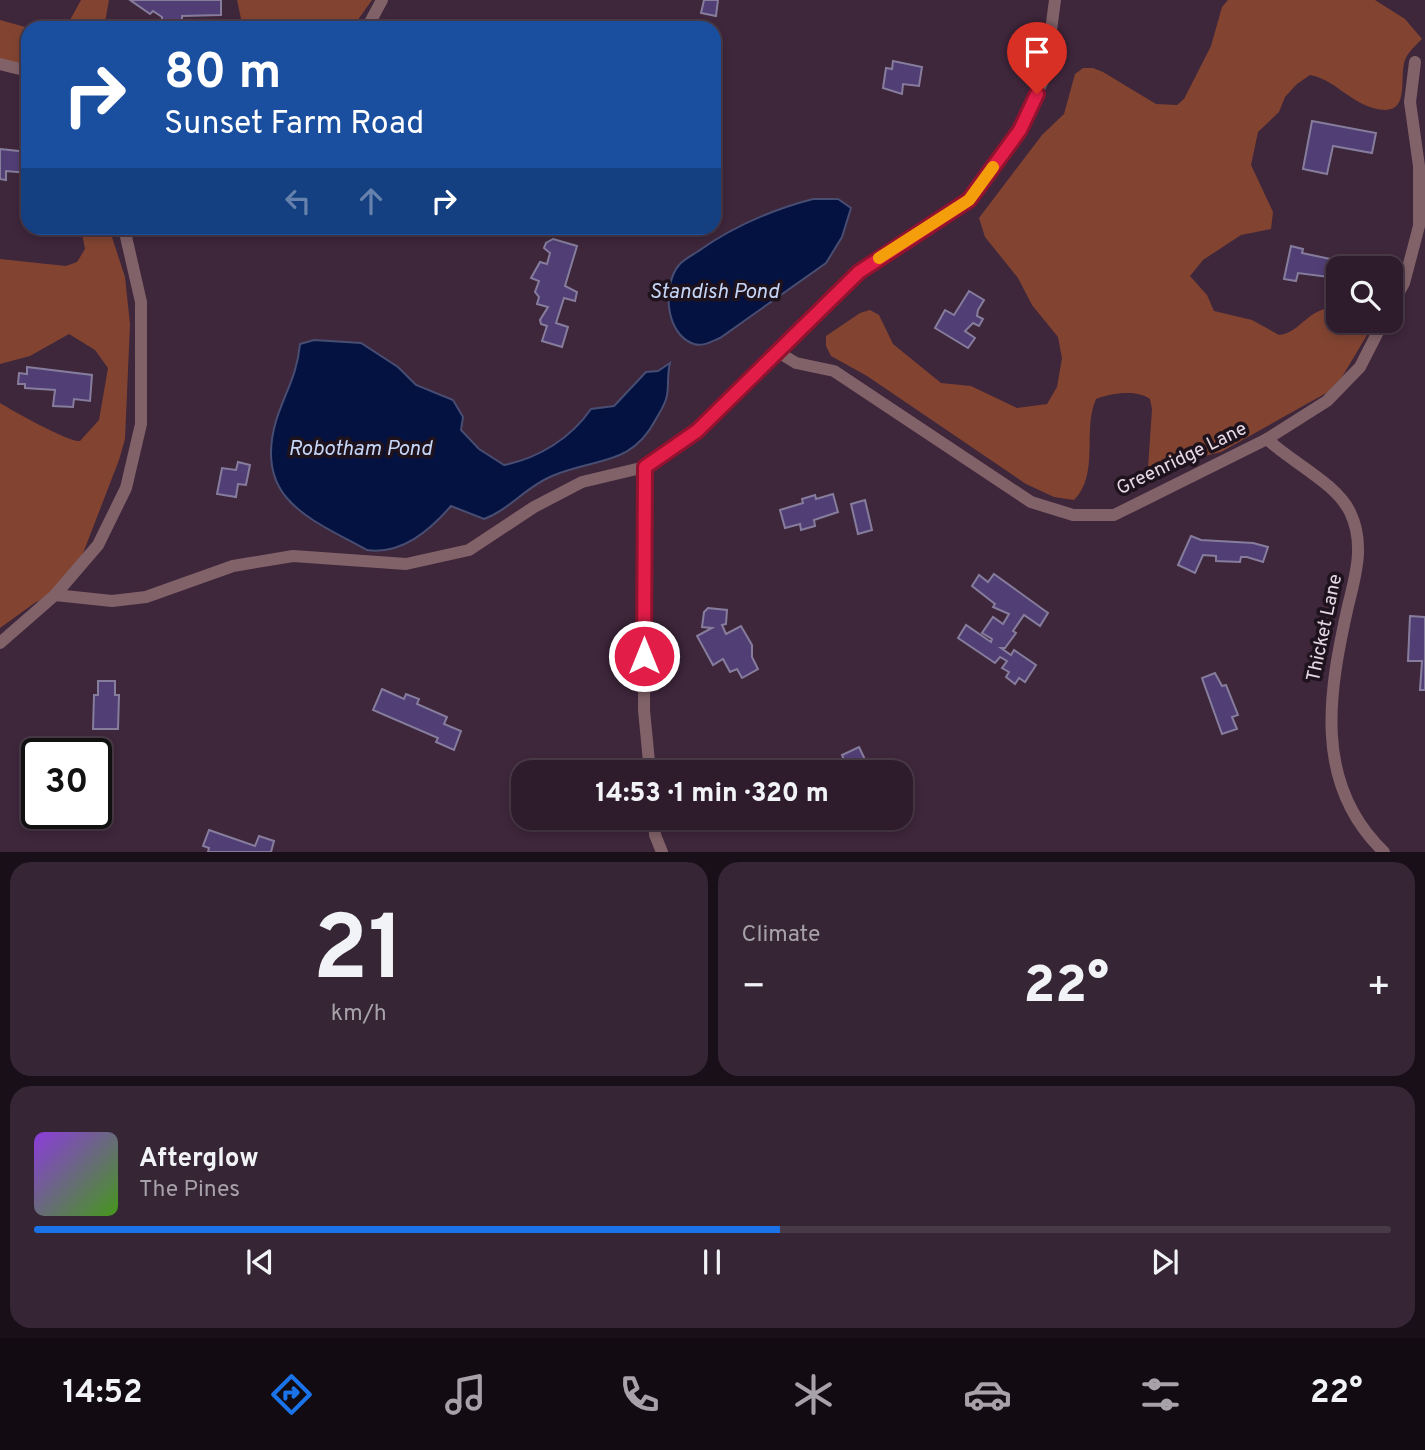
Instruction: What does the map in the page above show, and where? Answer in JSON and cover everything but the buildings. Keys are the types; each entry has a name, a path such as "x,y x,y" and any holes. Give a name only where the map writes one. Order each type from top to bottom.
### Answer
{"street":[{"path":"371,21 382,0"},
{"path":"55,595 113,601 146,597 233,566 293,556 406,564 469,550 534,507 582,482 645,467 697,431 859,272 969,200 1020,130 1045,76 1055,0"},
{"path":"1403,285 1419,226 1419,166 1410,102 1415,62"},
{"path":"0,64 21,69"},
{"path":"0,643 55,595 97,545 126,488 141,424 141,302 126,235"},
{"name":"Greenridge Lane","path":"778,352 796,363 834,371 1031,502 1073,515 1114,514 1267,439 1327,401 1360,367 1377,333"},
{"name":"Thicket Lane","path":"1267,439 1342,498 1357,528 1357,568 1332,681 1330,730 1345,794 1374,842 1384,852"},
{"path":"645,467 644,710 649,760"},
{"path":"655,830 662,852"}],"shaded area":[{"path":"81,0 109,0 105,21 67,21"},
{"path":"237,0 372,0 357,21 242,21"},
{"path":"1228,0 1375,0 1405,19 1422,39 1405,60 1401,95 1394,108 1386,110 1364,105 1326,81 1310,75 1297,84 1285,97 1279,112 1258,132 1251,165 1273,212 1271,229 1241,235 1203,260 1190,276 1207,295 1214,311 1252,320 1279,335 1287,333 1326,309 1326,333 1368,333 1342,377 1328,392 1221,452 1175,463 1156,474 1148,468 1152,409 1150,399 1138,394 1123,393 1096,399 1090,424 1089,465 1082,489 1074,500 1054,497 1026,484 867,376 831,356 826,346 826,336 860,313 870,310 879,315 893,344 941,383 971,386 1017,408 1047,404 1057,387 1062,358 1058,337 1032,305 1018,278 985,237 979,218 1042,135 1064,114 1075,74 1083,68 1093,68 1156,104 1177,105 1184,99 1211,46 1222,7"},
{"path":"0,20 21,26 21,65 0,63"},
{"path":"82,235 111,235 125,277 130,324 125,439 77,569 57,594 36,602 0,628 0,403 54,432 80,441 99,420 108,368 95,350 69,334 30,356 0,364 0,259 66,266 77,262 85,249"}],"water":[{"name":"Standish Pond","path":"813,199 838,199 851,208 842,237 826,263 720,338 701,345 684,339 677,331 669,309 670,285 681,263 738,227 782,208"},
{"name":"Robotham Pond","path":"314,340 361,343 398,367 416,385 453,400 463,417 461,430 479,449 504,465 542,452 564,438 591,409 614,406 646,372 658,371 670,363 667,395 663,407 646,434 624,453 543,480 502,510 484,519 451,506 434,524 403,545 380,551 367,550 326,528 292,503 280,488 273,470 271,448 276,421 293,375 300,344"}],"slow traffic":[{"path":"879,258 969,200 993,167"}],"route":[{"path":"644,656 645,467 697,431 859,272 969,200 1020,130 1037,94"}]}
